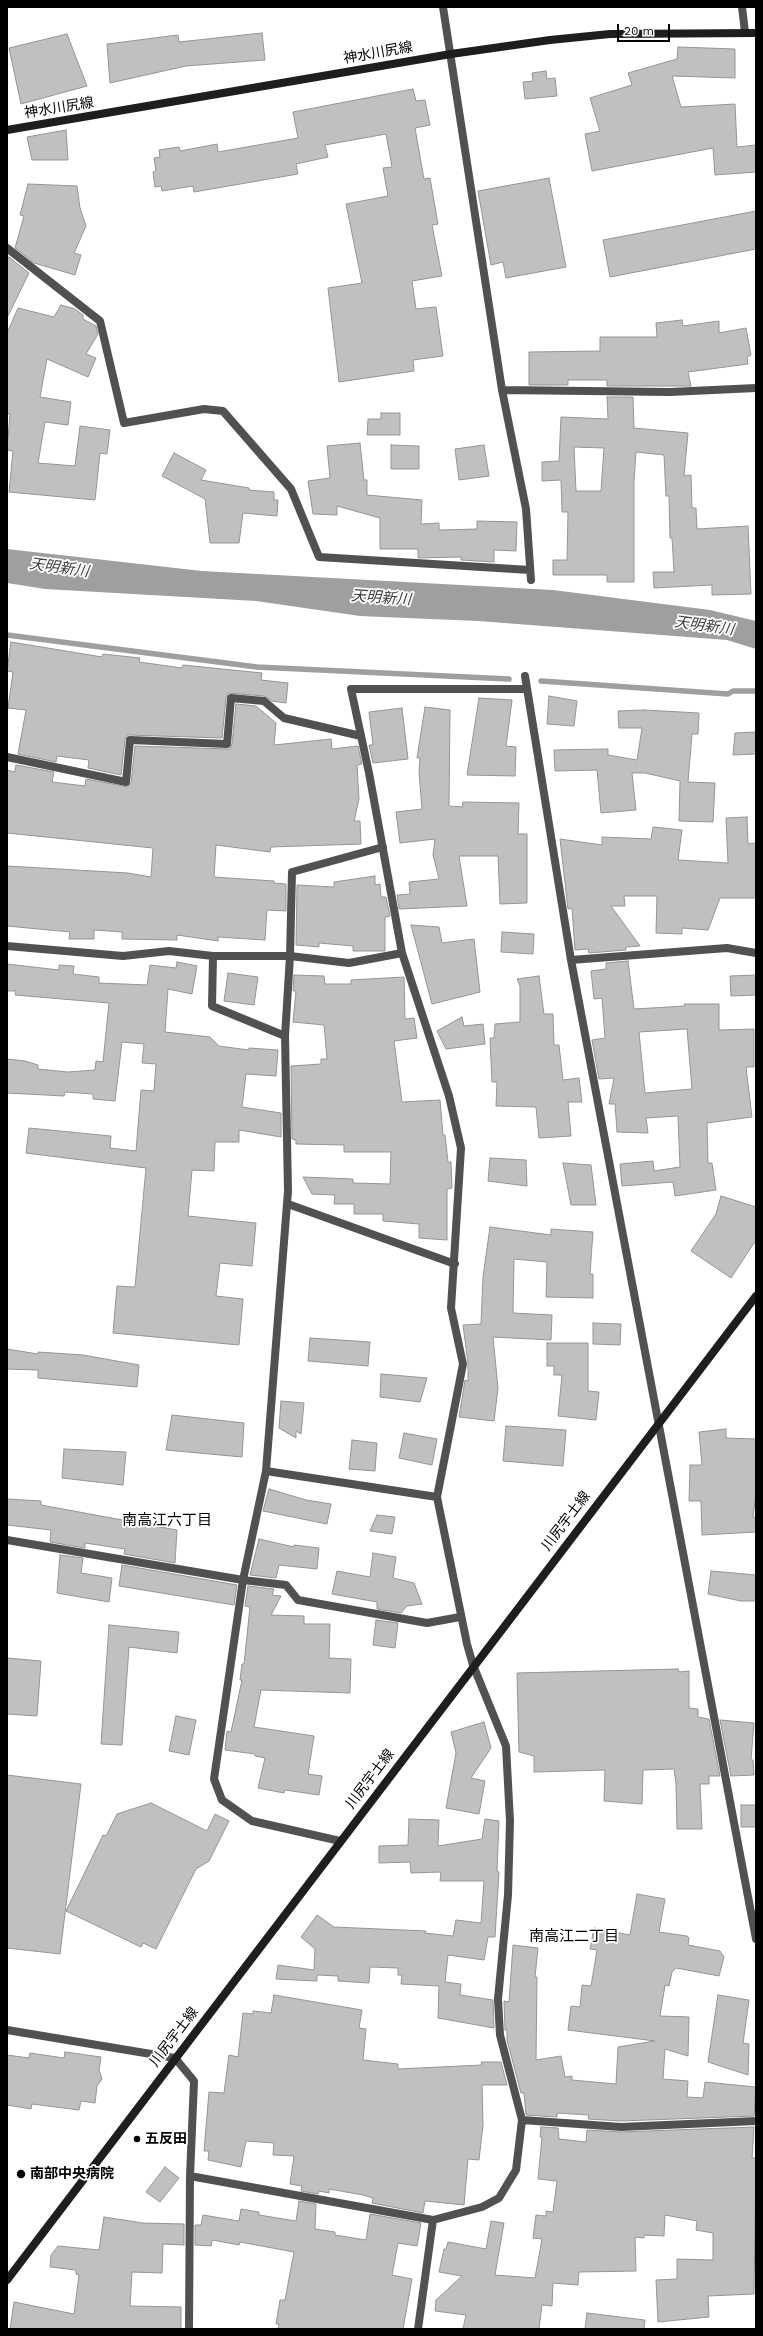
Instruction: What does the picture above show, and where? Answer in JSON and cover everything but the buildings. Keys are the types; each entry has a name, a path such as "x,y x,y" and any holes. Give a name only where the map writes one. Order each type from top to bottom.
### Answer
{"main road":[{"name":"神水川尻線","path":"7,130 451,54 610,34 756,33"},
{"name":"川尻宇土線","path":"7,2280 473,1665 756,1296"}],"street":[{"path":"443,7 502,390 526,509 531,580"},
{"path":"742,7 745,32"},
{"path":"7,248 100,321 124,423 204,409 223,411 291,489 319,557 530,570"},
{"path":"502,390 670,392 756,388"},
{"path":"525,676 526,690 571,960 756,1939"},
{"path":"190,2176 433,2220 482,2207 499,2198 516,2170 522,2120 500,2035 498,1999 508,1895 510,1821 506,1746 473,1665 460,1617 437,1497 463,1364 451,1308 455,1264 460,1148 449,1096 402,953 383,847 351,688 526,690"},
{"path":"7,757 126,782 130,740 227,744 231,698 264,701 284,718 361,736"},
{"path":"340,1841 252,1821 222,1800 214,1779 243,1580 266,1471 288,1204 285,1036 290,956 292,872 383,847"},
{"path":"7,946 122,956 169,951 213,956 290,956 349,963 402,953"},
{"path":"571,960 727,948 756,953"},
{"path":"213,956 212,1006 285,1036"},
{"path":"288,1204 455,1264"},
{"path":"266,1471 437,1497"},
{"path":"7,1540 243,1580 286,1585 298,1600 427,1623 460,1617"},
{"path":"7,2030 175,2058 194,2081 190,2176 189,2329"},
{"path":"522,2120 621,2126 756,2121"},
{"path":"418,2329 433,2220"}],"water":[{"name":"天明新川","path":"7,549 202,571 553,590 710,610 756,621 756,649 727,640 478,621 360,616 256,601 45,589 7,583"}],"waterway":[{"path":"7,635 257,667 509,679"},
{"path":"541,681 728,694 733,691 756,691"}],"place":[{"name":"五反田","path":"137,2139"},
{"name":"南部中央病院","path":"21,2174"}],"district":[{"name":"南高江六丁目","path":"167,1521"},
{"name":"南高江二丁目","path":"574,1937"}]}
